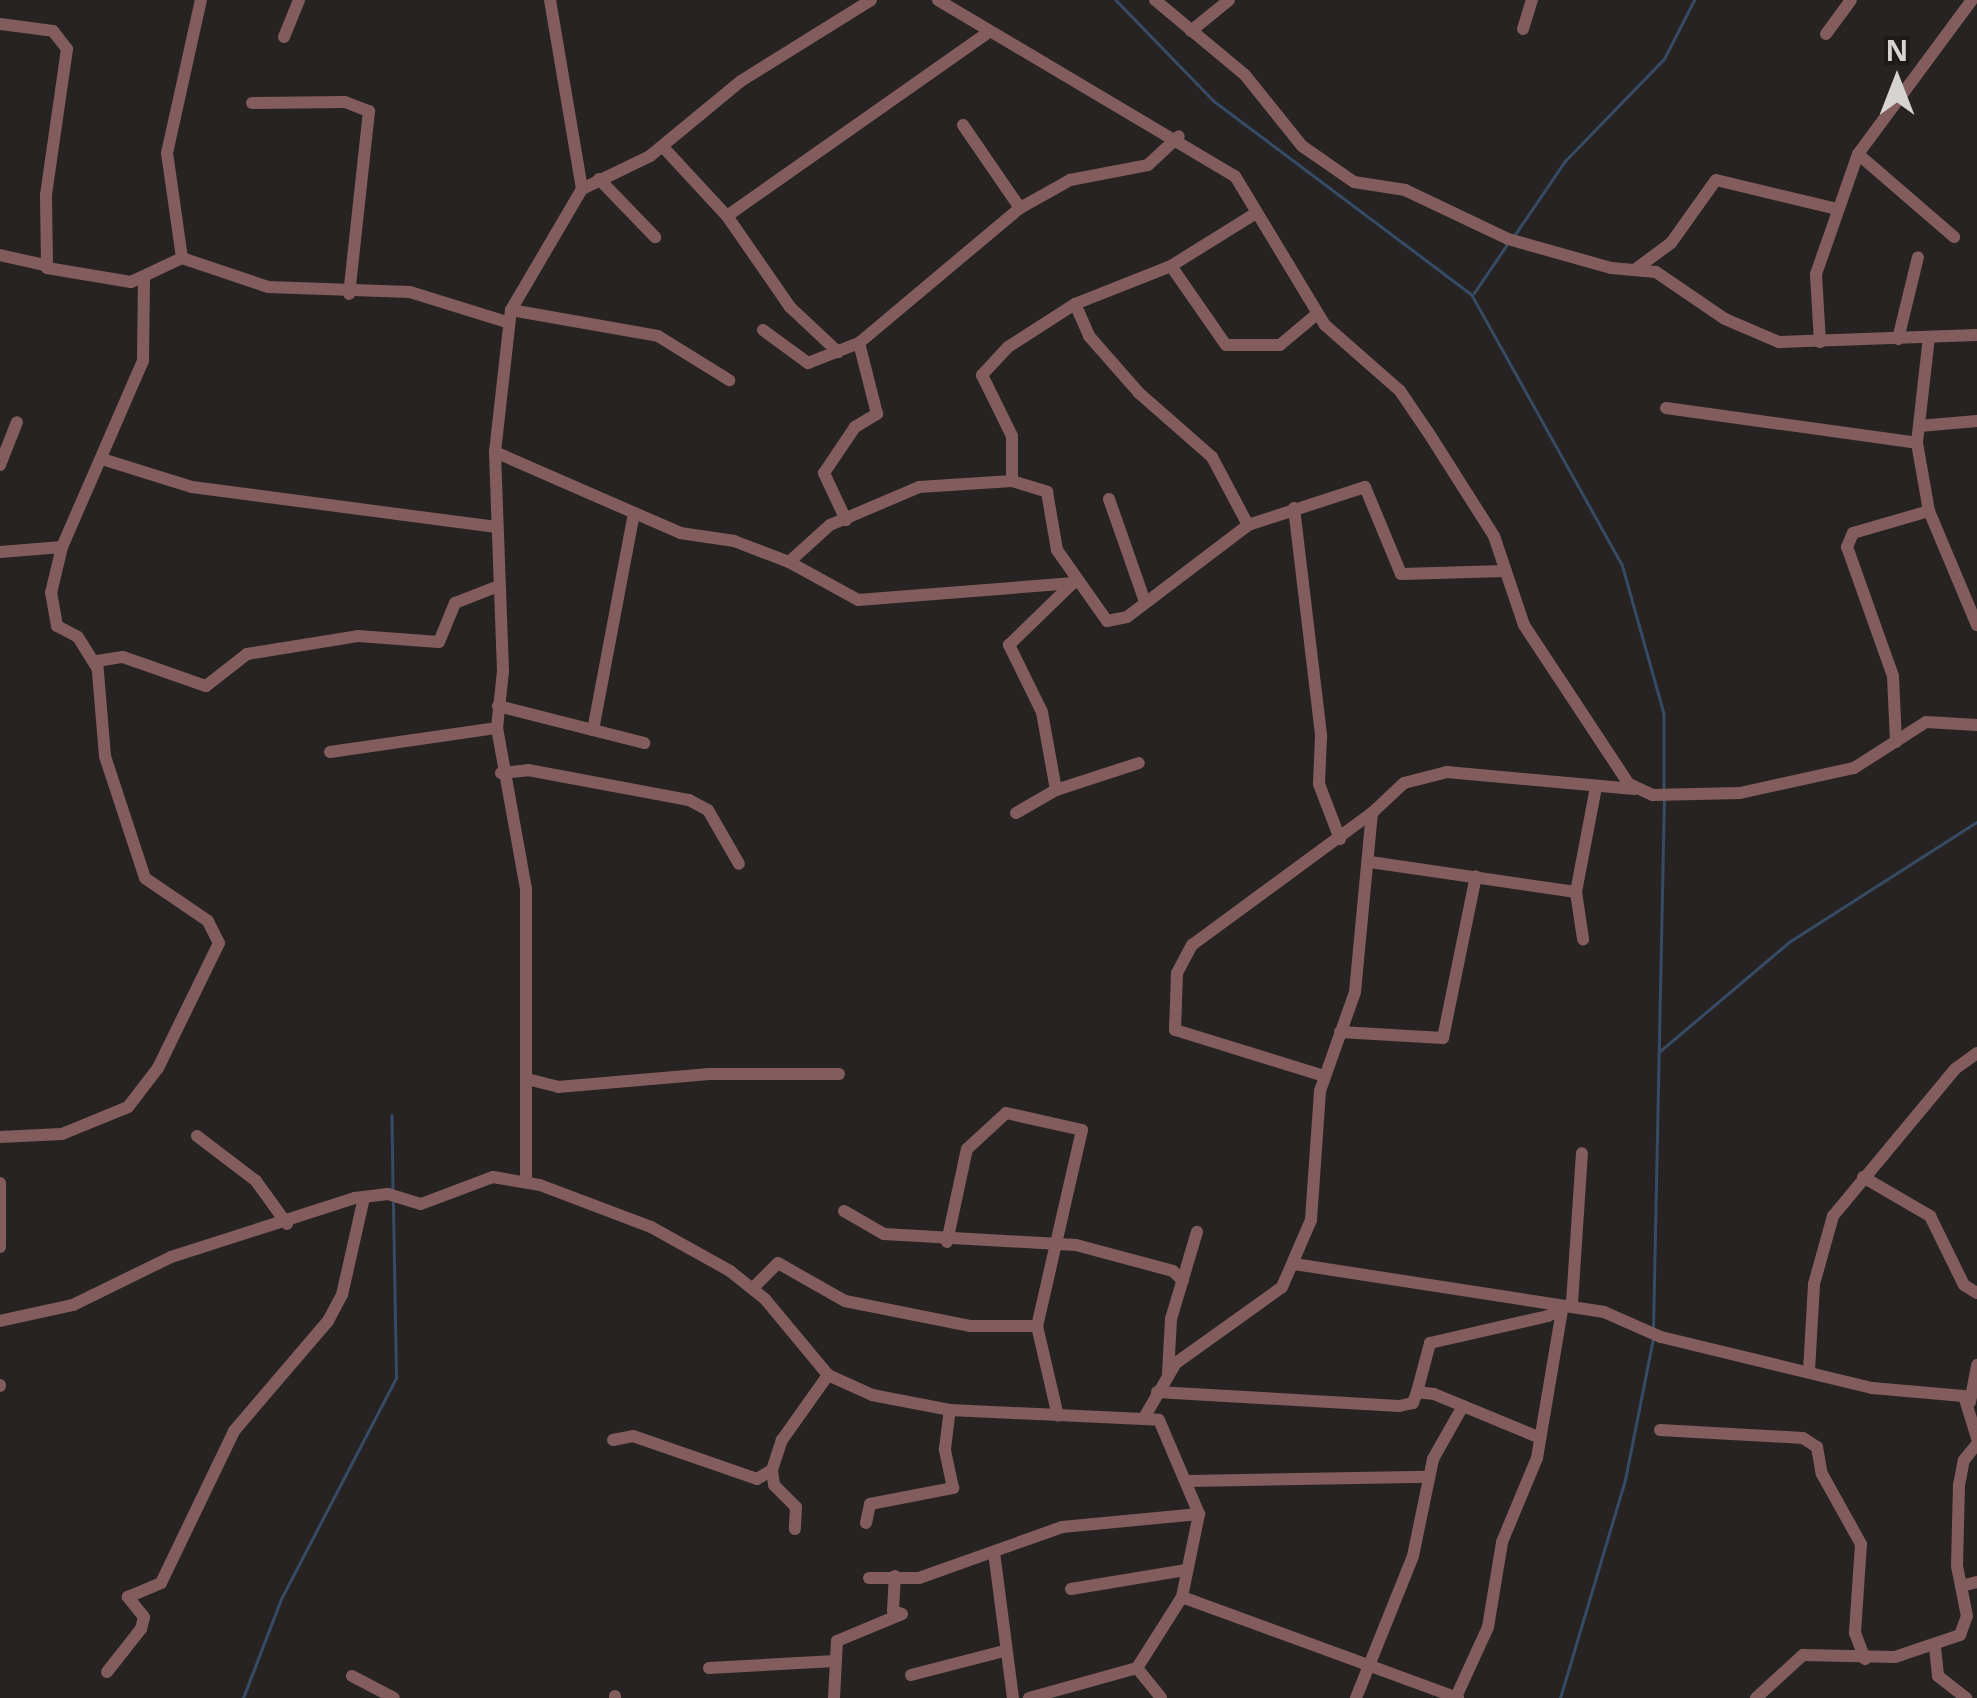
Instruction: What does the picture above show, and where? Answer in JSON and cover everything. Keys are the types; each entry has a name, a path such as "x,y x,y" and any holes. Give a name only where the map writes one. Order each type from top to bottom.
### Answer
{"street":[{"path":"182,258 167,154 201,0"},
{"path":"284,37 299,0"},
{"path":"550,0 582,189"},
{"path":"526,1182 526,890 501,773 497,728 495,452 509,316 582,189 662,147 741,82 871,0"},
{"path":"938,0 986,34 1179,136 1235,176 1317,314 1400,390 1487,523 1524,624 1560,686 1636,789"},
{"path":"1155,0 1245,75 1286,131 1344,178 1405,190 1508,238 1637,268 1680,284 1725,318 1779,342 1977,334"},
{"path":"1191,31 1228,0"},
{"path":"1522,29 1532,0"},
{"path":"1826,34 1851,0"},
{"path":"1820,342 1816,274 1858,154 1972,0"},
{"path":"0,24 53,31 68,49 44,266"},
{"path":"727,216 986,34"},
{"path":"252,103 345,102 369,110 349,294"},
{"path":"963,124 1020,208"},
{"path":"763,330 808,363 859,343 1020,208 1070,180 1148,165 1179,136"},
{"path":"662,147 727,216 790,306 838,352"},
{"path":"1858,154 1954,236"},
{"path":"599,179 655,236"},
{"path":"1637,268 1671,243 1716,180 1836,210"},
{"path":"1012,481 1012,436 982,375 1008,347 1075,304 1170,266 1256,213"},
{"path":"0,255 124,283 182,258 268,287 429,295 509,316 658,336 729,380"},
{"path":"1898,338 1918,257"},
{"path":"1170,266 1226,345 1280,345 1317,314"},
{"path":"0,1137 62,1134 128,1108 158,1068 219,944 208,921 144,878 105,756 96,666 54,619 50,593 62,547 144,361 144,276"},
{"path":"1075,304 1088,336 1139,394 1212,457 1248,525"},
{"path":"1929,337 1917,443 1930,511 1977,625"},
{"path":"846,520 824,473 850,434 877,414 859,343"},
{"path":"1666,408 1917,443"},
{"path":"0,464 17,422"},
{"path":"1919,426 1977,422"},
{"path":"495,452 634,514 789,562 870,602 1073,582"},
{"path":"102,459 192,488 496,527"},
{"path":"789,562 846,520 918,487 1012,481 1047,492 1049,523 1073,582 1107,620 1127,618 1248,525 1365,487 1401,574 1506,570"},
{"path":"1109,499 1144,602"},
{"path":"1294,508 1321,736 1319,784 1340,839"},
{"path":"1896,742 1893,676 1847,546 1854,533 1930,511"},
{"path":"593,730 634,514"},
{"path":"0,552 62,547"},
{"path":"1056,790 1042,712 1008,644 1073,582"},
{"path":"96,666 102,657 123,657 206,686 247,654 358,636 439,642 455,603 496,588"},
{"path":"498,706 644,743"},
{"path":"1324,1076 1170,1022 1178,973 1192,944 1340,839 1404,783 1447,772 1636,789 1664,796 1815,778 1854,768 1926,722 1977,725"},
{"path":"330,752 497,728"},
{"path":"1016,813 1056,790 1139,763"},
{"path":"501,773 600,780 690,800 708,810 739,864"},
{"path":"1583,939 1576,892 1596,787"},
{"path":"1145,1416 1168,1373 1272,1299 1294,1264 1314,1204 1324,1076 1355,992 1372,814"},
{"path":"1370,862 1576,892"},
{"path":"1340,1032 1443,1038 1476,876"},
{"path":"1809,1371 1822,1246 1844,1198 1977,1053"},
{"path":"527,1080 558,1087 709,1074 839,1074"},
{"path":"948,1242 967,1149 1010,1112 1083,1134 1038,1326 1058,1416"},
{"path":"197,1136 256,1180 287,1224"},
{"path":"1156,1392 1398,1406 1413,1403 1430,1344 1562,1310 1572,1303 1582,1153"},
{"path":"0,1320 74,1305 162,1261 364,1197 394,1196 421,1204 473,1178 526,1182 650,1227 753,1288 828,1375 872,1395 950,1410 1145,1416 1158,1420 1188,1481 1199,1514 1182,1596 1137,1668 1029,1698"},
{"path":"1863,1178 1930,1216 1964,1285 1977,1292"},
{"path":"0,1183 0,1247"},
{"path":"107,1672 140,1629 144,1617 128,1597 161,1583 234,1431 328,1321 342,1296 364,1197"},
{"path":"844,1211 884,1234 948,1242 1060,1244 1173,1271 1184,1282"},
{"path":"1168,1373 1171,1318 1197,1232"},
{"path":"753,1288 778,1264 845,1301 970,1326 1038,1326"},
{"path":"1294,1264 1562,1310 1604,1312 1661,1337 1970,1402"},
{"path":"1182,1596 1457,1698 1488,1627 1502,1542 1540,1438 1562,1310"},
{"path":"1756,1698 1803,1655 1865,1659 1936,1647 1967,1628 1959,1485 1964,1460 1977,1441 1970,1402 1977,1365"},
{"path":"795,1529 796,1507 774,1484 772,1470 782,1440 828,1375"},
{"path":"1416,1392 1463,1406 1540,1438"},
{"path":"1356,1698 1413,1556 1428,1477 1463,1406"},
{"path":"866,1522 870,1504 953,1488 945,1450 950,1410"},
{"path":"1660,1430 1803,1438 1817,1447 1822,1474 1861,1544 1855,1634 1865,1659"},
{"path":"613,1440 633,1436 756,1479 772,1470"},
{"path":"1188,1481 1428,1477"},
{"path":"869,1578 918,1578 1062,1528 1199,1514"},
{"path":"994,1552 1013,1698"},
{"path":"1071,1589 1186,1570"},
{"path":"834,1698 840,1637 902,1614 893,1611 894,1576"},
{"path":"1962,1586 1977,1582"},
{"path":"1936,1647 1938,1676 1966,1698"},
{"path":"912,1675 1004,1651"},
{"path":"709,1668 835,1661"},
{"path":"1137,1668 1162,1698"},
{"path":"352,1676 394,1698"}],"waterway":[{"path":"1116,0 1214,101 1472,295 1622,564 1664,713 1664,790"},
{"path":"1514,236 1565,161 1664,59 1694,0"},
{"path":"1474,293 1506,246"},
{"path":"1653,1330 1664,798"},
{"path":"1659,1052 1789,942 1977,822"},
{"path":"392,1115 393,1188"},
{"path":"243,1698 281,1599 396,1378 393,1201"},
{"path":"1560,1698 1625,1480 1653,1338"}]}
